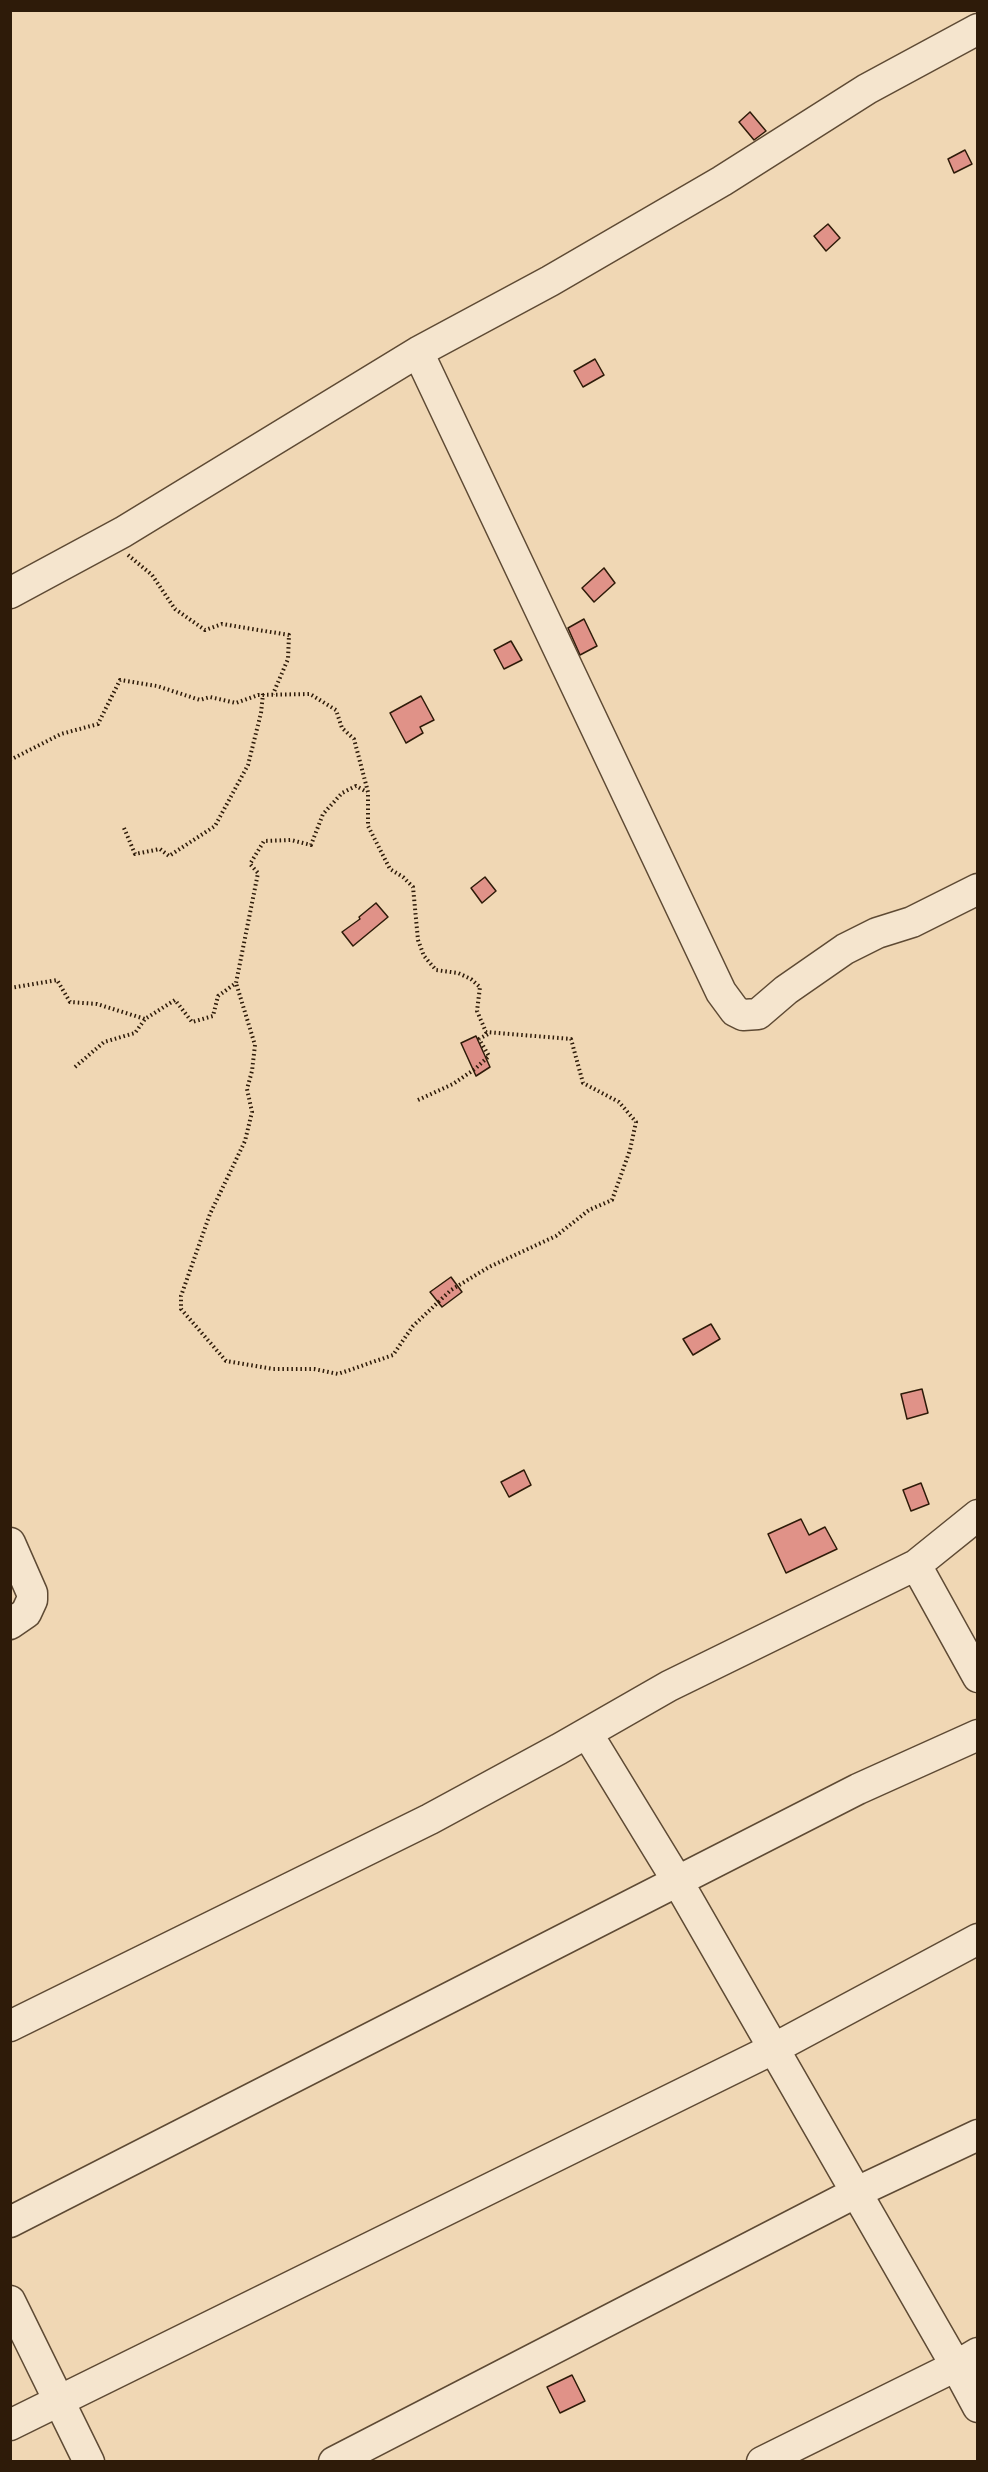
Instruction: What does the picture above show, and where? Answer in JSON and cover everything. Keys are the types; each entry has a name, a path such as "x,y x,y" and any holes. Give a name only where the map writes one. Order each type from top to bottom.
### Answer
{"street":[{"path":"10,593 123,532 418,352 550,281 722,182 867,89 978,29"},
{"path":"418,352 721,992 735,1011 743,1015 758,1014 786,990 845,949 877,933 912,922 978,889"},
{"path":"10,2026 430,1819 669,1686 916,1565 978,1515"},
{"path":"10,1543 32,1593 32,1600 26,1613 10,1624"},
{"path":"916,1565 978,1677"},
{"path":"587,1733 678,1882 857,2192 900,2271 967,2360 978,2408"},
{"path":"10,2222 858,1789 978,1735"},
{"path":"10,2425 773,2049 978,1939"},
{"path":"334,2462 857,2192 978,2135"},
{"path":"10,2301 89,2462"},
{"path":"762,2462 967,2360"}],"path":[{"path":"123,532 124,552 152,575 175,609 205,630 222,624 289,635 288,659 273,694"},
{"path":"10,760 61,734 98,724 120,680 157,686 200,700 210,697 236,703 263,694 310,694 336,710 342,728 354,739 368,792 369,826 390,869 413,886 418,940 424,956 436,970 458,973 471,979 480,987 477,1011 486,1032 571,1039 583,1083 619,1102 636,1122 630,1150 612,1200 589,1210 556,1236 489,1267 451,1290 412,1326 393,1355 338,1374 314,1369 273,1369 226,1361 181,1308 182,1296 210,1214 244,1141 252,1113 247,1089 255,1045 236,983 258,873 250,864 264,841 291,840 311,845 323,814 342,793 356,786 368,792"},
{"path":"124,828 135,854 160,849 169,856 215,826 248,765 261,713 263,694"},
{"path":"10,988 57,980 70,1002 97,1004 145,1019"},
{"path":"75,1067 104,1042 135,1033 145,1019 175,1000 192,1022 213,1016 218,996 236,983"},
{"path":"418,1100 453,1084 489,1056 479,1039 491,1033"}],"building":[{"path":"750,112 766,131 754,140 739,122"},
{"path":"965,150 972,164 954,173 948,159"},
{"path":"828,224 840,238 826,251 814,236"},
{"path":"595,359 604,375 583,387 574,371"},
{"path":"604,568 615,583 594,602 582,588"},
{"path":"584,619 597,646 580,655 568,628"},
{"path":"511,641 522,660 504,669 494,650"},
{"path":"421,696 434,720 420,727 423,733 406,743 390,713"},
{"path":"485,877 496,891 482,903 471,888"},
{"path":"376,903 388,917 353,946 342,932"},
{"path":"476,1036 490,1067 476,1076 461,1043"},
{"path":"451,1277 462,1292 442,1307 430,1292"},
{"path":"711,1324 720,1339 693,1355 683,1339"},
{"path":"922,1389 928,1413 907,1419 901,1394"},
{"path":"524,1470 531,1485 509,1497 501,1482"},
{"path":"921,1483 929,1504 911,1511 903,1490"},
{"path":"801,1519 809,1535 825,1527 837,1549 786,1573 768,1534"},
{"path":"572,2375 585,2401 560,2413 547,2387"}]}
